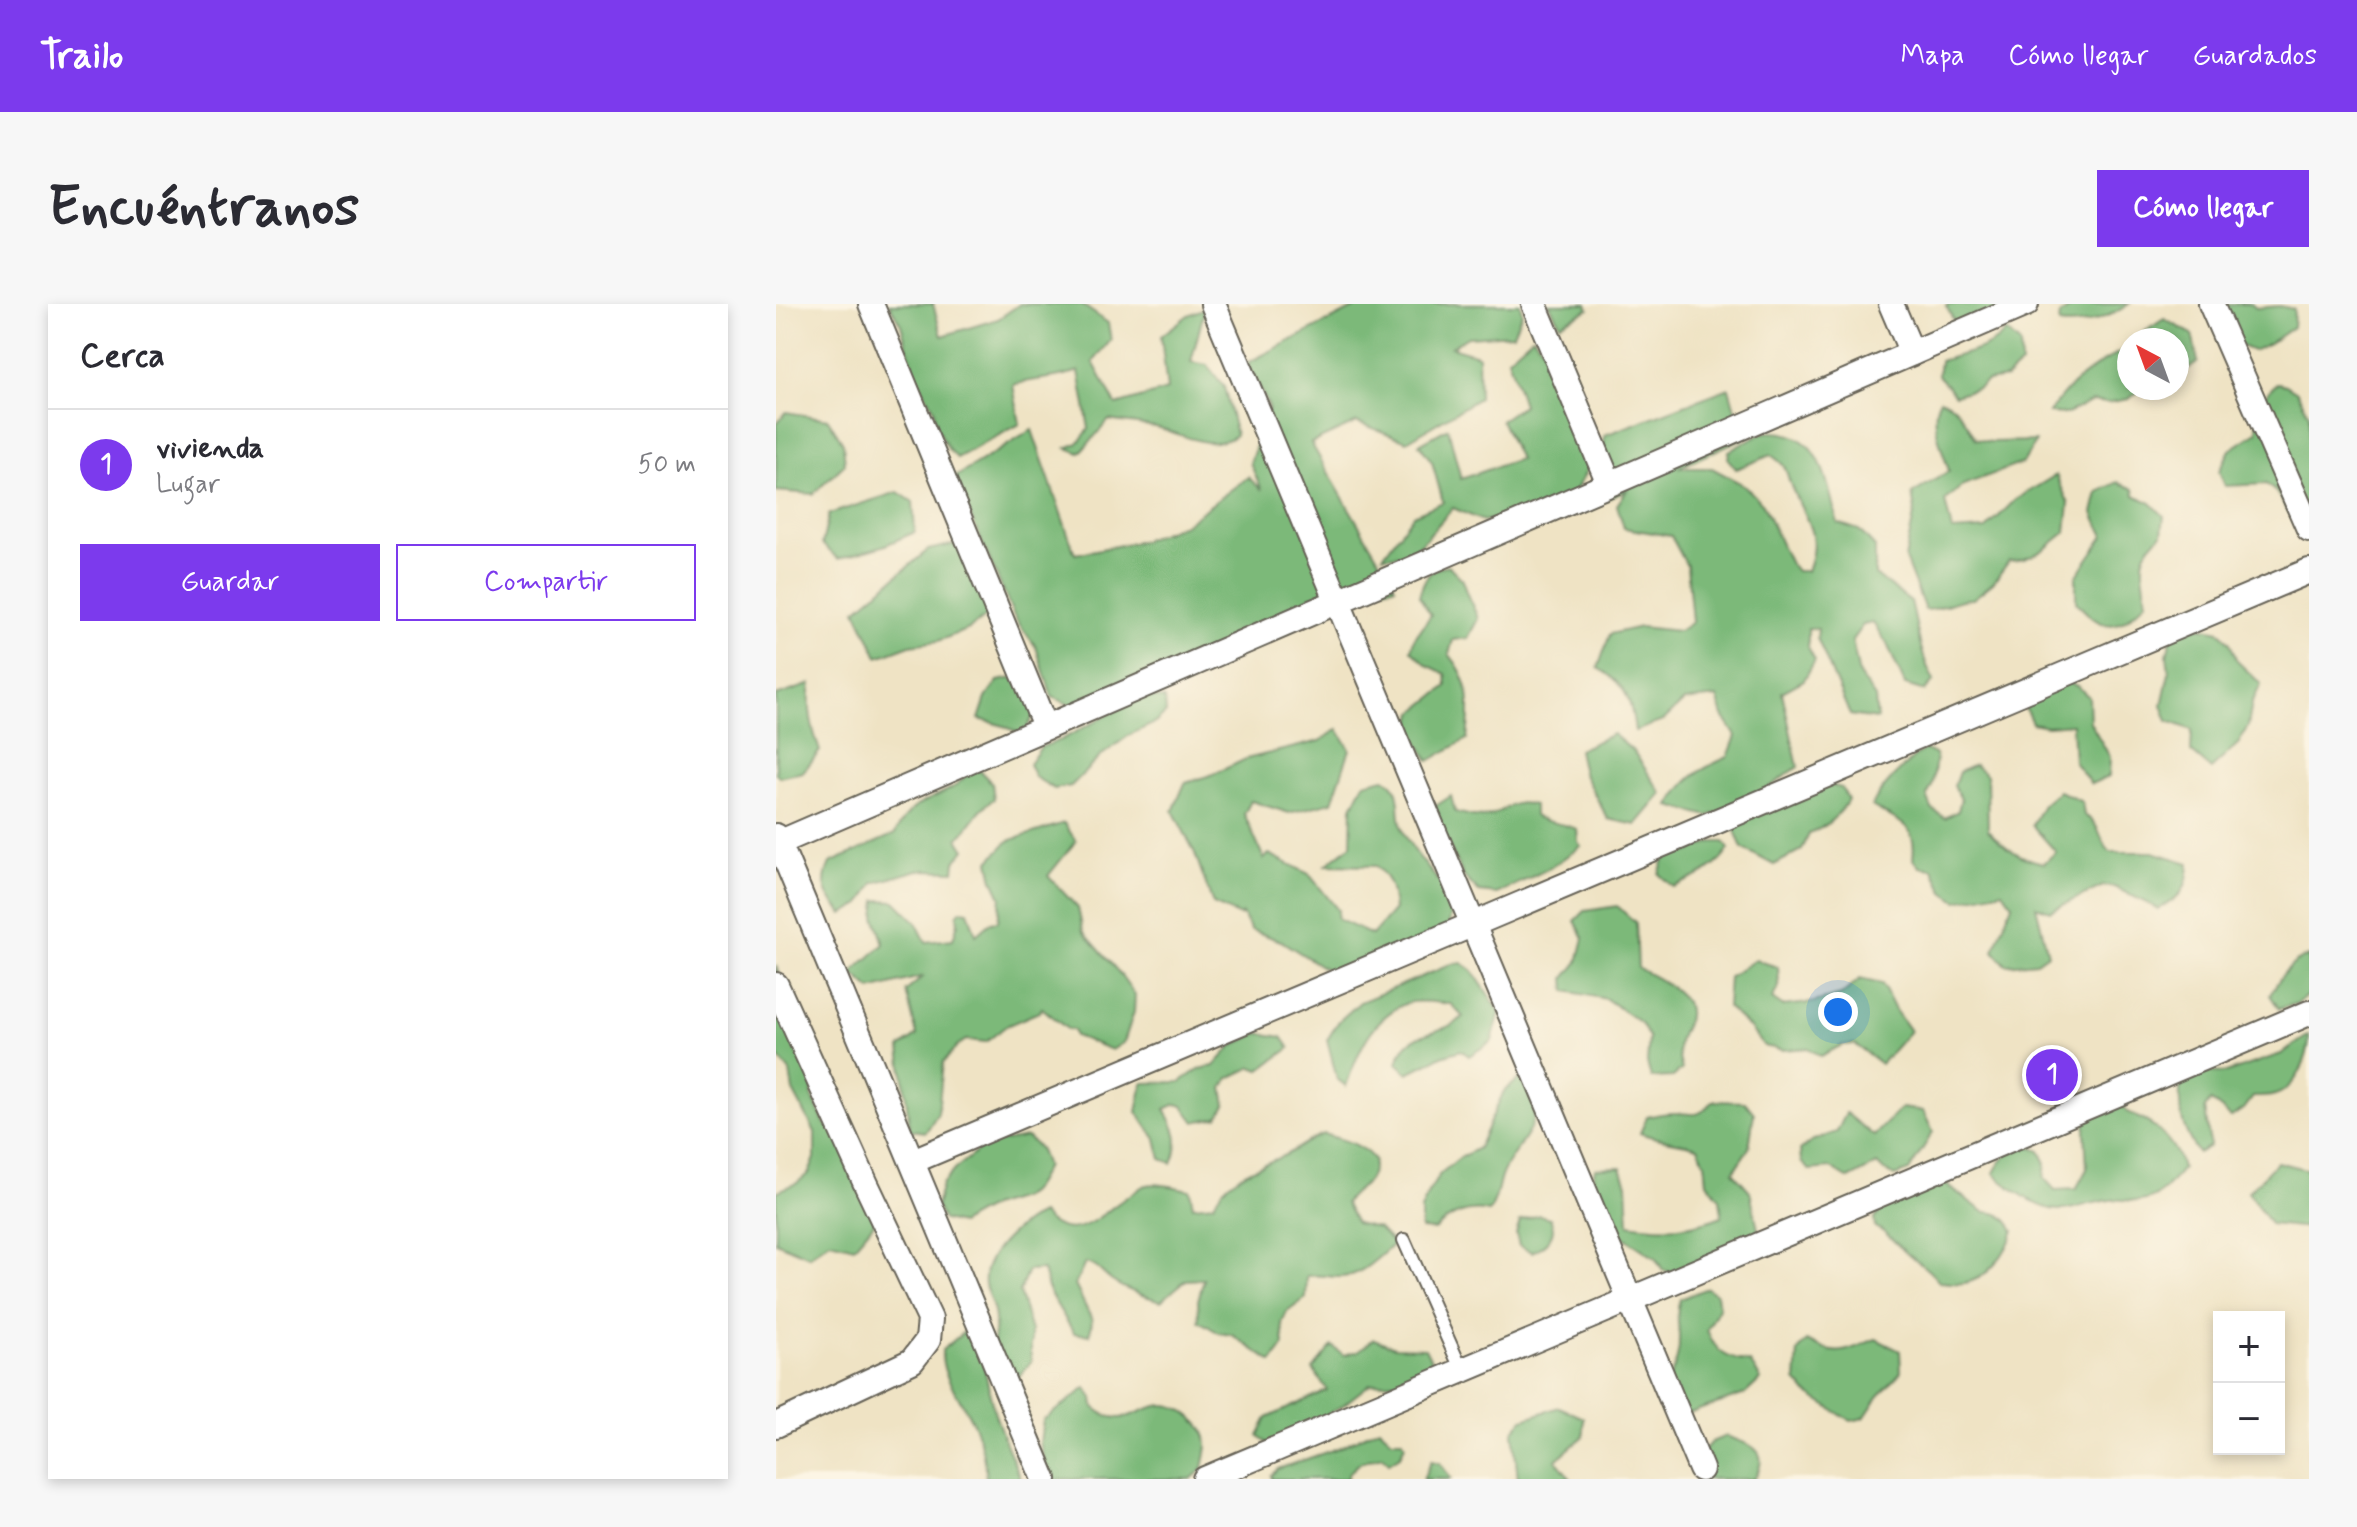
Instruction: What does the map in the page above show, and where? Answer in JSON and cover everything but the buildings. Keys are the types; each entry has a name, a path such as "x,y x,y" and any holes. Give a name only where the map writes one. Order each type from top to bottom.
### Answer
{"street":[{"path":"871,304 1045,726"},
{"path":"1213,304 1701,1469"},
{"path":"1534,304 1609,483"},
{"path":"1891,304 1912,353"},
{"path":"1044,1479 777,841 2026,304"},
{"path":"2211,304 2309,529"},
{"path":"913,1161 2309,571"},
{"path":"776,985 930,1319 930,1330 928,1340 912,1361 776,1425"},
{"path":"1205,1479 2309,1013"}],"lane":[{"path":"1404,1240 1462,1371"}],"green space":[{"path":"889,304 933,304 942,336 998,319 1020,304 1081,304 1108,323 1111,340 1093,362 1116,405 1167,390 1161,336 1188,315 1205,308 1191,362 1207,365 1224,387 1236,435 1227,440 1208,442 1153,427 1109,420 1080,453 1067,448 1078,443 1089,429 1079,371 1013,385 1020,424 957,458 936,427 934,409 916,377 901,325"},
{"path":"1358,304 1520,304 1522,313 1513,334 1468,337 1451,347 1478,355 1479,398 1407,441 1357,422 1311,443 1395,587 1310,596 1262,638 1082,710 1052,697 1036,647 1015,618 954,478 1032,430 1075,554 1142,541 1185,524 1248,477 1262,490 1250,463 1269,407 1247,363"},
{"path":"1549,304 1587,304 1589,309 1560,324"},
{"path":"2022,304 1964,340 1946,306"},
{"path":"2076,304 2129,304 2095,320 2059,324 2060,315"},
{"path":"2220,304 2294,309 2293,327 2253,351 2229,341"},
{"path":"2164,319 2181,328 2150,328"},
{"path":"2006,331 2020,344 2021,364 2006,378 1987,381 1978,388 1955,395 1938,375 1940,361 1984,347"},
{"path":"2189,332 2192,334 2198,362 2189,368"},
{"path":"1533,336 1563,371 1591,463 1574,493 1522,515 1483,521 1453,508 1411,555 1383,556 1413,515 1443,502 1432,462 1419,444 1448,428 1461,479 1519,459 1501,420 1523,405 1508,358"},
{"path":"2117,354 2117,400 2123,400 2106,403 2092,401 2067,414 2049,413 2065,392"},
{"path":"2278,383 2297,392 2309,414 2309,533 2294,521 2276,492 2266,484 2225,486 2219,471 2230,450 2257,432 2262,404 2268,392"},
{"path":"1729,388 1743,438 1678,468 1712,468 1744,485 1763,504 1789,562 1796,571 1807,571 1813,546 1810,527 1783,466 1771,455 1736,469 1728,459 1729,451 1765,432 1797,437 1808,445 1827,481 1838,523 1859,530 1875,547 1875,575 1911,602 1922,652 1934,681 1925,691 1905,685 1887,644 1873,623 1863,625 1852,640 1859,675 1875,698 1877,719 1850,715 1817,638 1818,629 1808,628 1808,647 1815,660 1804,680 1782,692 1798,767 1743,805 1708,816 1670,806 1681,788 1694,776 1728,757 1736,736 1723,716 1717,697 1684,701 1663,721 1635,731 1626,694 1608,674 1598,668 1610,634 1640,627 1679,631 1692,622 1687,566 1671,536 1624,528 1617,505 1627,490 1594,505 1605,435"},
{"path":"1940,399 1957,410 1976,439 1991,442 2036,441 2023,463 1963,485 1945,501 1952,531 1986,529 2015,500 2056,475 2069,504 2066,532 2046,548 2026,559 2009,561 1993,583 1973,599 1925,610 1905,559 1915,510 1912,494 1949,471 1936,425"},
{"path":"786,412 828,419 843,443 845,464 813,494 776,491 776,424"},
{"path":"2118,482 2134,489 2135,495 2151,503 2164,516 2162,534 2144,557 2147,601 2128,618 2112,625 2095,620 2076,602 2076,577 2104,536 2093,513 2098,492"},
{"path":"898,492 913,502 915,532 883,546 838,559 822,544 829,514"},
{"path":"965,542 997,609 969,629 878,657 856,610 928,550"},
{"path":"1448,565 1463,580 1478,619 1468,638 1453,640 1449,654 1466,684 1469,704 1467,739 1429,761 1410,730 1414,712 1447,686 1446,674 1427,665 1411,650 1414,639 1431,615 1419,596 1423,584 1428,575"},
{"path":"2183,624 2220,631 2230,643 2237,661 2261,684 2252,703 2248,726 2239,743 2211,769 2191,752 2192,730 2168,721 2162,705 2169,673 2167,655 2172,633"},
{"path":"1013,678 1038,708 1023,735 979,719 986,698 998,681"},
{"path":"2060,680 2077,686 2089,697 2090,722 2110,757 2109,776 2091,784 2074,762 2072,724 2047,726 2032,723 2025,708 2042,690"},
{"path":"811,684 811,718 820,751 803,772 779,777 776,773 776,696"},
{"path":"1142,696 1165,699 1166,713 1102,755 1071,786 1054,789 1035,777 1029,764 1041,747 1061,740"},
{"path":"1338,729 1350,749 1332,802 1289,813 1251,801 1244,814 1264,859 1269,854 1309,874 1338,910 1337,919 1372,935 1394,910 1385,876 1376,866 1326,865 1351,845 1352,807 1364,783 1384,778 1395,788 1400,821 1406,836 1454,900 1447,933 1335,975 1281,941 1251,930 1242,914 1240,916 1213,904 1194,851 1173,811 1185,783 1246,759 1320,741"},
{"path":"1613,734 1634,752 1662,794 1636,825 1608,819 1583,773 1578,750"},
{"path":"1925,749 1936,755 1933,784 1927,796 1932,809 1945,818 1958,811 1961,799 1954,786 1959,772 1975,765 1987,775 1988,830 2013,851 2044,863 2056,852 2032,825 2043,805 2059,791 2082,802 2084,815 2097,827 2110,852 2153,852 2189,863 2185,886 2178,896 2159,909 2114,887 2103,886 2050,911 2036,906 2048,954 2037,962 2006,965 1994,951 2012,904 2003,891 1957,901 1944,892 1933,869 1920,867 1913,858 1914,846 1909,830 1872,806 1895,775"},
{"path":"975,766 992,783 994,799 983,807 958,839 965,849 955,862 954,871 918,870 874,883 861,904 843,914 826,890 825,878 830,863 895,834 912,810 954,787"},
{"path":"1826,784 1842,788 1848,800 1832,820 1809,834 1802,850 1774,865 1742,848 1734,828 1764,801"},
{"path":"1451,796 1455,812 1476,817 1489,816 1515,804 1534,805 1534,816 1577,829 1581,846 1550,868 1497,894 1479,892 1464,877 1431,809"},
{"path":"1064,823 1076,841 1048,876 1078,908 1083,931 1135,995 1134,1012 1124,1042 1112,1050 1075,1036 1073,1030 1067,1029 1042,1008 1006,1026 986,1042 966,1040 958,1045 943,1063 938,1113 926,1132 910,1130 900,1048 917,1035 906,991 924,976 871,990 852,973 884,944 875,917 877,900 895,901 916,922 926,942 953,939 957,915 961,910 968,911 976,935 991,922 998,921 1001,897 989,861 1008,841"},
{"path":"1712,842 1724,842 1729,849 1718,863 1704,872 1673,887 1659,874 1665,856 1685,853"},
{"path":"1617,906 1636,923 1638,968 1675,990 1687,1006 1688,1015 1678,1047 1682,1069 1673,1077 1651,1078 1647,1063 1649,1038 1641,1023 1606,999 1566,991 1565,978 1578,962 1584,938 1575,921 1585,911"},
{"path":"2309,956 2309,994 2298,1003 2279,1009 2270,995 2290,966"},
{"path":"1755,960 1778,967 1779,986 1772,999 1782,1006 1841,995 1860,979 1882,984 1910,1031 1881,1064 1855,1044 1842,1045 1821,1056 1808,1048 1783,1050 1764,1046 1727,1007 1729,977"},
{"path":"1462,963 1472,970 1500,1012 1492,1041 1469,1056 1461,1050 1408,1073 1397,1063 1408,1043 1463,1017 1451,1004 1407,1003 1375,1027 1361,1049 1346,1086 1337,1079 1327,1040 1339,1021 1360,1002 1452,964"},
{"path":"776,965 813,1084 812,1096 825,1124 839,1132 875,1222 854,1247 830,1241 809,1256 776,1242 776,1192 797,1183 809,1173 815,1158 815,1132 793,1091 790,1072 776,1054"},
{"path":"1258,1033 1282,1037 1290,1048 1260,1070 1252,1067 1229,1078 1223,1088 1226,1105 1218,1117 1195,1122 1183,1106 1176,1104 1165,1109 1175,1129 1177,1148 1172,1163 1161,1159 1156,1139 1137,1112 1143,1083 1180,1082 1199,1069 1214,1066 1232,1046"},
{"path":"2309,1035 2300,1072 2281,1093 2253,1097 2244,1109 2231,1117 2211,1101 2205,1108 2210,1146 2198,1153 2182,1118 2181,1081 2204,1072 2226,1073 2281,1054"},
{"path":"1522,1077 1534,1102 1533,1120 1505,1168 1489,1212 1466,1212 1453,1216 1434,1230 1421,1229 1421,1210 1440,1174 1478,1148 1504,1091"},
{"path":"1713,1101 1745,1102 1754,1113 1749,1148 1733,1172 1750,1191 1760,1239 1685,1277 1663,1270 1655,1258 1601,1222 1590,1191 1595,1168 1621,1167 1627,1184 1629,1224 1677,1227 1722,1216 1720,1199 1707,1182 1705,1163 1698,1147 1640,1133 1647,1117 1670,1113 1694,1114"},
{"path":"2121,1105 2163,1135 2180,1162 2182,1168 2178,1174 2154,1197 2054,1210 2032,1201 1994,1173 2008,1155 2028,1146 2040,1151 2046,1163 2044,1178 2055,1190 2076,1189 2087,1169 2087,1110"},
{"path":"1901,1108 1923,1111 1933,1132 1909,1171 1895,1176 1877,1164 1849,1179 1831,1168 1809,1170 1801,1162 1800,1150 1814,1140 1837,1132 1846,1113 1874,1136"},
{"path":"1324,1134 1357,1146 1374,1160 1367,1182 1345,1203 1356,1223 1378,1228 1394,1244 1354,1274 1307,1276 1306,1298 1287,1312 1282,1323 1284,1345 1272,1362 1232,1335 1219,1333 1199,1321 1198,1300 1204,1279 1186,1280 1161,1301 1124,1288 1085,1263 1075,1285 1092,1320 1090,1335 1074,1333 1049,1292 1043,1270 1028,1271 1019,1292 1031,1331 1031,1362 1013,1384 989,1363 995,1320 985,1273 995,1252 1022,1225 1041,1214 1066,1229 1078,1228 1101,1216 1143,1186 1152,1184 1190,1190 1193,1206 1214,1204 1219,1194 1235,1179"},
{"path":"1027,1137 1039,1148 1046,1166 1031,1192 985,1210 960,1224 943,1220 936,1206 942,1184 955,1169 986,1144"},
{"path":"2277,1162 2309,1170 2309,1228 2270,1224 2248,1192"},
{"path":"1940,1180 1984,1212 2002,1216 2014,1230 1996,1263 1973,1280 1939,1282 1875,1227 1874,1219 1887,1204"},
{"path":"1539,1215 1550,1218 1553,1229 1546,1242 1532,1252 1519,1246 1516,1234 1520,1221"},
{"path":"1707,1288 1717,1294 1719,1308 1707,1330 1714,1344 1728,1356 1750,1363 1761,1379 1745,1394 1687,1414 1668,1380 1679,1348 1678,1309 1680,1299"},
{"path":"964,1332 982,1360 996,1416 1021,1479 986,1479 978,1436 949,1382 942,1361 942,1350"},
{"path":"1374,1339 1395,1347 1425,1348 1433,1364 1408,1381 1370,1384 1342,1406 1271,1447 1258,1435 1267,1418 1327,1390 1313,1369 1332,1346 1344,1355 1358,1351"},
{"path":"1876,1339 1900,1351 1901,1372 1864,1418 1851,1421 1809,1395 1796,1381 1798,1351 1807,1341 1827,1350 1842,1351"},
{"path":"1086,1388 1093,1398 1094,1407 1114,1418 1164,1405 1186,1413 1206,1437 1203,1469 1191,1479 1049,1479 1040,1443 1043,1420"},
{"path":"1559,1407 1584,1418 1584,1436 1556,1460 1571,1479 1518,1479 1513,1432 1523,1419"},
{"path":"1379,1428 1392,1440 1402,1440 1405,1445 1400,1456 1389,1463 1383,1456 1361,1462 1348,1474 1348,1479 1272,1479 1271,1475 1278,1469 1338,1448"},
{"path":"1726,1436 1751,1446 1760,1455 1759,1469 1754,1479 1697,1479 1695,1460 1711,1442"},
{"path":"1431,1461 1440,1463 1451,1479 1423,1479"}],"place":[{"name":"vivienda","path":"2052,1075"}]}
